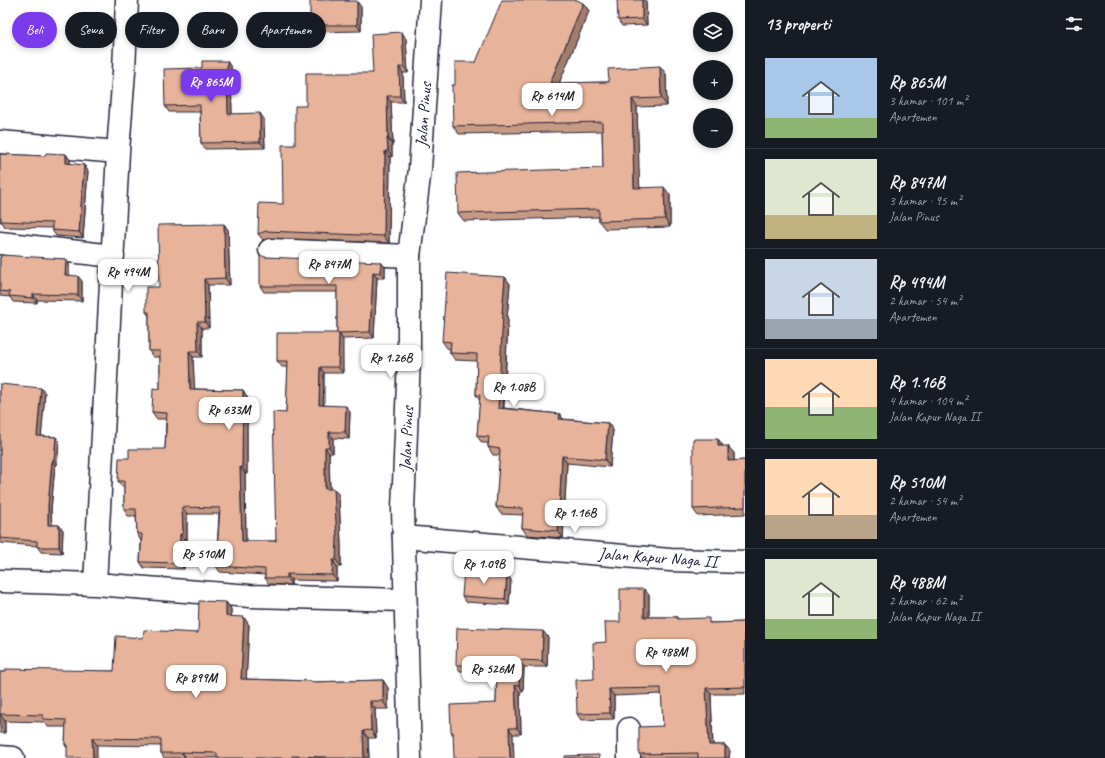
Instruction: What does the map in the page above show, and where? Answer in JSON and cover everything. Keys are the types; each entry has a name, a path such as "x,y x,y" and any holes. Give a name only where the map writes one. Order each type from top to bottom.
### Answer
{"street":[{"path":"95,584 127,0"},
{"name":"Jalan Pinus","path":"410,758 403,508 409,357 409,256 420,169 431,0"},
{"path":"0,142 118,152"},
{"path":"0,243 113,256"},
{"path":"270,250 409,256"},
{"name":"Jalan Kapur Naga II","path":"404,537 670,560 745,562"},
{"path":"0,581 95,584 250,596 405,600"},
{"path":"629,729 629,758"},
{"path":"0,757 13,758"}],"building":[{"path":"310,0 357,1 357,25 326,25 326,12 310,12"},
{"path":"502,0 577,0 583,3 550,83 609,82 608,69 660,66 661,98 632,99 634,188 664,187 665,219 599,221 599,209 458,213 457,173 603,168 602,122 453,126 452,85 455,85 455,62 476,62"},
{"path":"617,0 642,0 642,19 618,20"},
{"path":"402,32 404,67 399,67 400,96 387,96 388,151 385,151 384,236 266,231 258,234 259,203 283,204 282,145 295,145 295,106 306,106 306,73 373,73 371,34"},
{"path":"202,61 227,61 228,114 260,113 260,142 201,143 200,105 165,106 164,69 202,68"},
{"path":"46,153 66,154 66,163 84,165 79,232 52,230 52,223 1,221 0,154 45,156"},
{"path":"224,224 225,278 204,279 205,322 197,322 198,351 189,351 190,389 243,390 242,467 240,467 242,541 276,541 273,412 286,413 288,361 277,361 277,333 339,333 338,367 320,367 319,405 346,406 345,432 329,432 329,447 325,447 325,489 334,489 337,538 336,560 333,560 332,575 287,574 287,578 265,578 265,569 216,566 220,508 182,507 183,534 180,534 179,563 140,562 142,534 137,534 136,509 124,509 124,481 118,481 119,458 129,458 129,449 165,449 167,413 152,412 153,388 160,389 160,351 149,351 149,312 146,312 146,287 159,287 158,225"},
{"path":"1,255 66,259 65,275 78,276 78,295 33,294 33,298 9,296 10,292 0,291"},
{"path":"260,255 265,257 381,262 381,273 373,272 370,332 337,333 337,286 260,286"},
{"path":"447,273 505,277 498,408 560,414 559,419 608,423 605,460 562,456 558,531 522,528 523,508 496,507 500,449 488,447 489,437 477,436 480,395 476,395 477,354 450,353 451,342 442,341"},
{"path":"0,384 41,388 37,436 56,437 54,460 52,460 48,505 48,525 59,525 59,547 37,547 37,541 0,538"},
{"path":"693,439 718,439 718,446 728,446 728,461 745,460 745,507 693,509"},
{"path":"464,570 507,574 505,599 462,596"},
{"path":"620,589 644,589 644,617 677,617 677,619 709,618 709,623 745,622 745,687 706,688 709,745 725,745 725,758 698,758 698,753 639,754 639,727 663,726 661,688 609,689 610,713 577,714 576,680 594,679 593,643 606,642 605,622 620,622"},
{"path":"199,601 226,602 226,616 244,617 241,679 311,682 383,680 383,701 370,701 371,730 363,731 364,758 292,756 292,758 217,758 217,753 161,753 161,739 92,738 93,758 67,758 67,745 65,745 66,720 43,719 43,715 0,714 0,672 6,672 6,669 114,671 116,636 143,638 144,630 198,633"},
{"path":"457,628 543,631 542,661 519,660 519,685 515,685 517,728 509,728 510,758 454,758 450,705 496,703 497,666 456,665"},
{"path":"599,755 599,758 565,758 565,756"}]}
